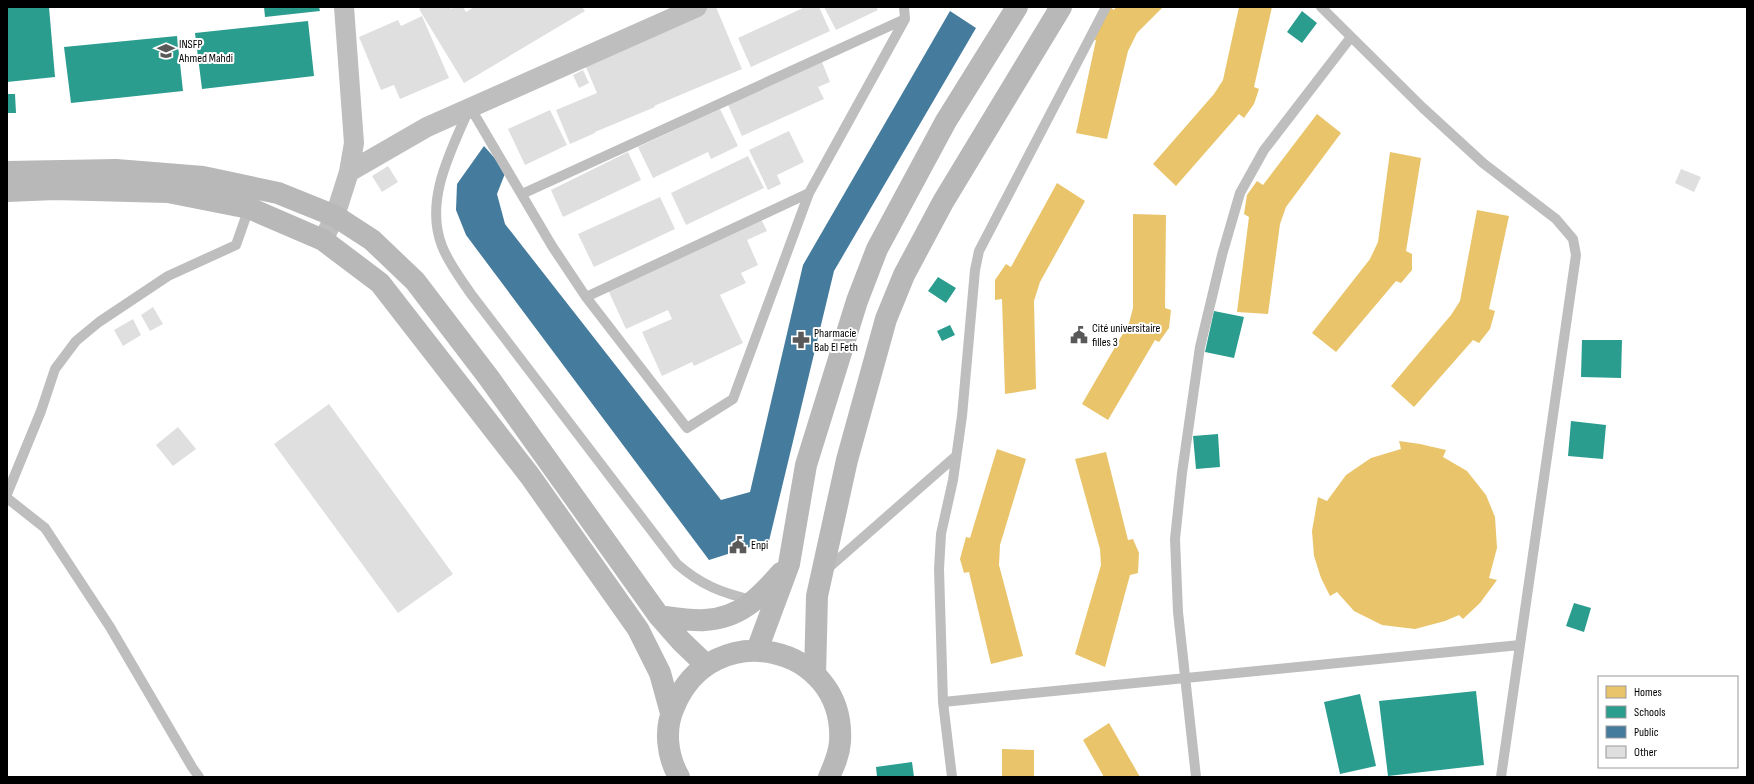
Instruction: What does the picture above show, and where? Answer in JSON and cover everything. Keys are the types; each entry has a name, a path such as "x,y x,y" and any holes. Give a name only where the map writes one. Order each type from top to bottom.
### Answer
{"main road":[{"path":"757,650 789,564 806,465 857,301 877,249 946,121 1016,7"},
{"path":"815,675 817,596 847,460 886,319 904,275 943,202 1061,7"},
{"path":"7,172 116,170 203,178 278,193 335,216 372,240 415,281 489,378 659,616 681,641 706,665"},
{"path":"7,191 55,190 168,192 249,208 323,240 380,283 530,476 638,629 660,673 671,713"},
{"path":"659,616 704,621 725,617 746,608 762,594 789,564"},
{"path":"679,777 674,768 669,750 668,732 671,713 679,694 691,678 706,665 718,658 730,654 757,650 773,652 802,665 815,675 827,690 835,706 839,725 840,743 836,761 829,777"}],"street":[{"path":"323,240 335,216 349,172 354,143 344,7"},
{"path":"349,172 427,127 697,7"}],"lane":[{"path":"470,107 552,246 586,297 687,428 733,399 809,193 904,19 904,7"},
{"path":"952,777 943,702 939,569 941,534 953,480 962,416 973,285 980,251 1106,7"},
{"path":"1321,7 1423,108 1472,153 1556,219 1573,239 1576,255 1501,777"},
{"path":"522,194 904,19"},
{"path":"1196,777 1178,612 1175,539 1182,473 1200,347 1222,255 1240,193 1264,150 1351,37"},
{"path":"470,107 441,178 437,206 438,230 442,246 450,262 470,294 677,564 701,583 714,590 754,601"},
{"path":"586,297 809,193"},
{"path":"7,494 41,411 54,369 76,341 99,322 168,276 236,245 249,208"},
{"path":"822,574 956,456"},
{"path":"7,498 45,528 110,627 199,777"},
{"path":"943,702 1520,645"}],"building: Homes":[{"path":"1110,7 1114,10 1116,7 1163,7 1137,33 1128,51 1107,139 1076,133 1096,40 1091,41"},
{"path":"1239,7 1272,7 1254,87 1259,89 1254,104 1244,118 1239,114 1176,186 1153,164 1214,94 1223,80"},
{"path":"1317,114 1341,133 1286,207 1280,224 1268,314 1237,312 1249,217 1244,214 1247,195 1257,181 1263,185"},
{"path":"1390,152 1421,158 1406,251 1412,254 1412,270 1401,283 1396,281 1336,352 1312,333 1370,259 1378,242"},
{"path":"1057,183 1085,201 1040,282 1034,301 1036,389 1005,394 1002,299 995,300 995,280 1006,264 1011,267"},
{"path":"1477,210 1509,216 1489,309 1495,311 1490,329 1479,343 1473,340 1414,407 1391,386 1451,315 1460,301"},
{"path":"1133,214 1166,215 1165,308 1171,310 1169,328 1159,342 1155,340 1108,420 1082,404 1129,323 1133,308"},
{"path":"1399,441 1446,450 1443,457 1467,471 1486,495 1495,517 1497,548 1489,578 1497,580 1480,603 1463,619 1459,615 1445,621 1415,629 1382,625 1354,611 1337,592 1330,596 1321,578 1314,556 1312,531 1318,497 1327,501 1346,475 1371,458 1401,449"},
{"path":"997,449 1026,459 1000,545 999,565 1023,656 991,664 969,572 964,573 960,559 966,537 970,538"},
{"path":"1106,452 1128,540 1133,539 1139,553 1138,573 1130,575 1105,667 1075,654 1101,565 1100,549 1075,459"},
{"path":"1109,723 1140,777 1104,777 1083,740"},
{"path":"1002,749 1034,750 1034,777 1002,777"}],"building: Schools":[{"path":"7,7 49,7 55,77 7,82"},
{"path":"264,7 319,7 320,11 265,17"},
{"path":"1302,11 1317,23 1302,43 1287,32"},
{"path":"308,21 314,76 202,89 195,33"},
{"path":"177,36 183,91 71,103 64,47"},
{"path":"7,94 15,94 16,113 7,113"},
{"path":"938,277 956,288 946,303 928,291"},
{"path":"1214,311 1244,317 1234,358 1205,352"},
{"path":"950,325 955,335 942,341 937,331"},
{"path":"1582,340 1622,340 1621,378 1581,377"},
{"path":"1571,421 1606,425 1603,459 1568,456"},
{"path":"1218,434 1220,467 1196,469 1193,436"},
{"path":"1574,603 1591,608 1584,632 1566,626"},
{"path":"1476,691 1484,765 1388,776 1379,701"},
{"path":"1360,694 1376,766 1340,774 1324,702"},
{"path":"912,762 914,777 877,777 876,767"}],"building: Public":[{"path":"950,11 976,28 834,271 769,541 709,560 466,235 456,210 457,184 484,146 506,171 497,194 505,224 721,500 750,492 803,265"}],"building: Other":[{"path":"423,7 450,7 451,9 455,7 463,7 466,12 474,7 582,7 585,11 464,83 419,9"},
{"path":"704,7 716,7 742,69 654,106 655,107 570,144 556,110 597,93 583,60"},
{"path":"805,7 819,7 830,31 751,67 738,38"},
{"path":"824,7 876,7 878,10 836,30"},
{"path":"422,16 449,78 400,99 394,85 381,90 359,37 398,20 401,26"},
{"path":"822,62 830,82 818,87 824,99 742,136 728,105"},
{"path":"583,70 589,83 579,88 573,75"},
{"path":"720,109 738,146 711,159 708,152 653,178 638,147"},
{"path":"550,110 567,145 525,165 508,129"},
{"path":"789,131 804,162 777,175 781,184 768,190 749,150"},
{"path":"628,152 641,180 563,217 551,190"},
{"path":"748,156 764,188 686,225 671,193"},
{"path":"388,166 398,182 382,192 372,176"},
{"path":"1681,169 1701,177 1694,192 1675,183"},
{"path":"660,197 675,229 594,267 578,234"},
{"path":"761,219 767,231 747,240 758,265 741,273 746,283 720,295 743,343 694,366 692,362 662,376 642,332 672,319 668,310 626,329 608,290"},
{"path":"153,307 163,324 150,331 141,315"},
{"path":"133,319 141,335 123,346 114,330"},
{"path":"329,404 453,574 398,613 274,444"},
{"path":"178,427 196,449 173,466 156,445"}],"place":[{"name":"INSFP Ahmed Mahdi","path":"166,51"},
{"name":"Cité universitaire filles 3","path":"1079,335"},
{"name":"Pharmacie Bab El Feth","path":"801,340"},
{"name":"Enpi","path":"738,545"}]}
